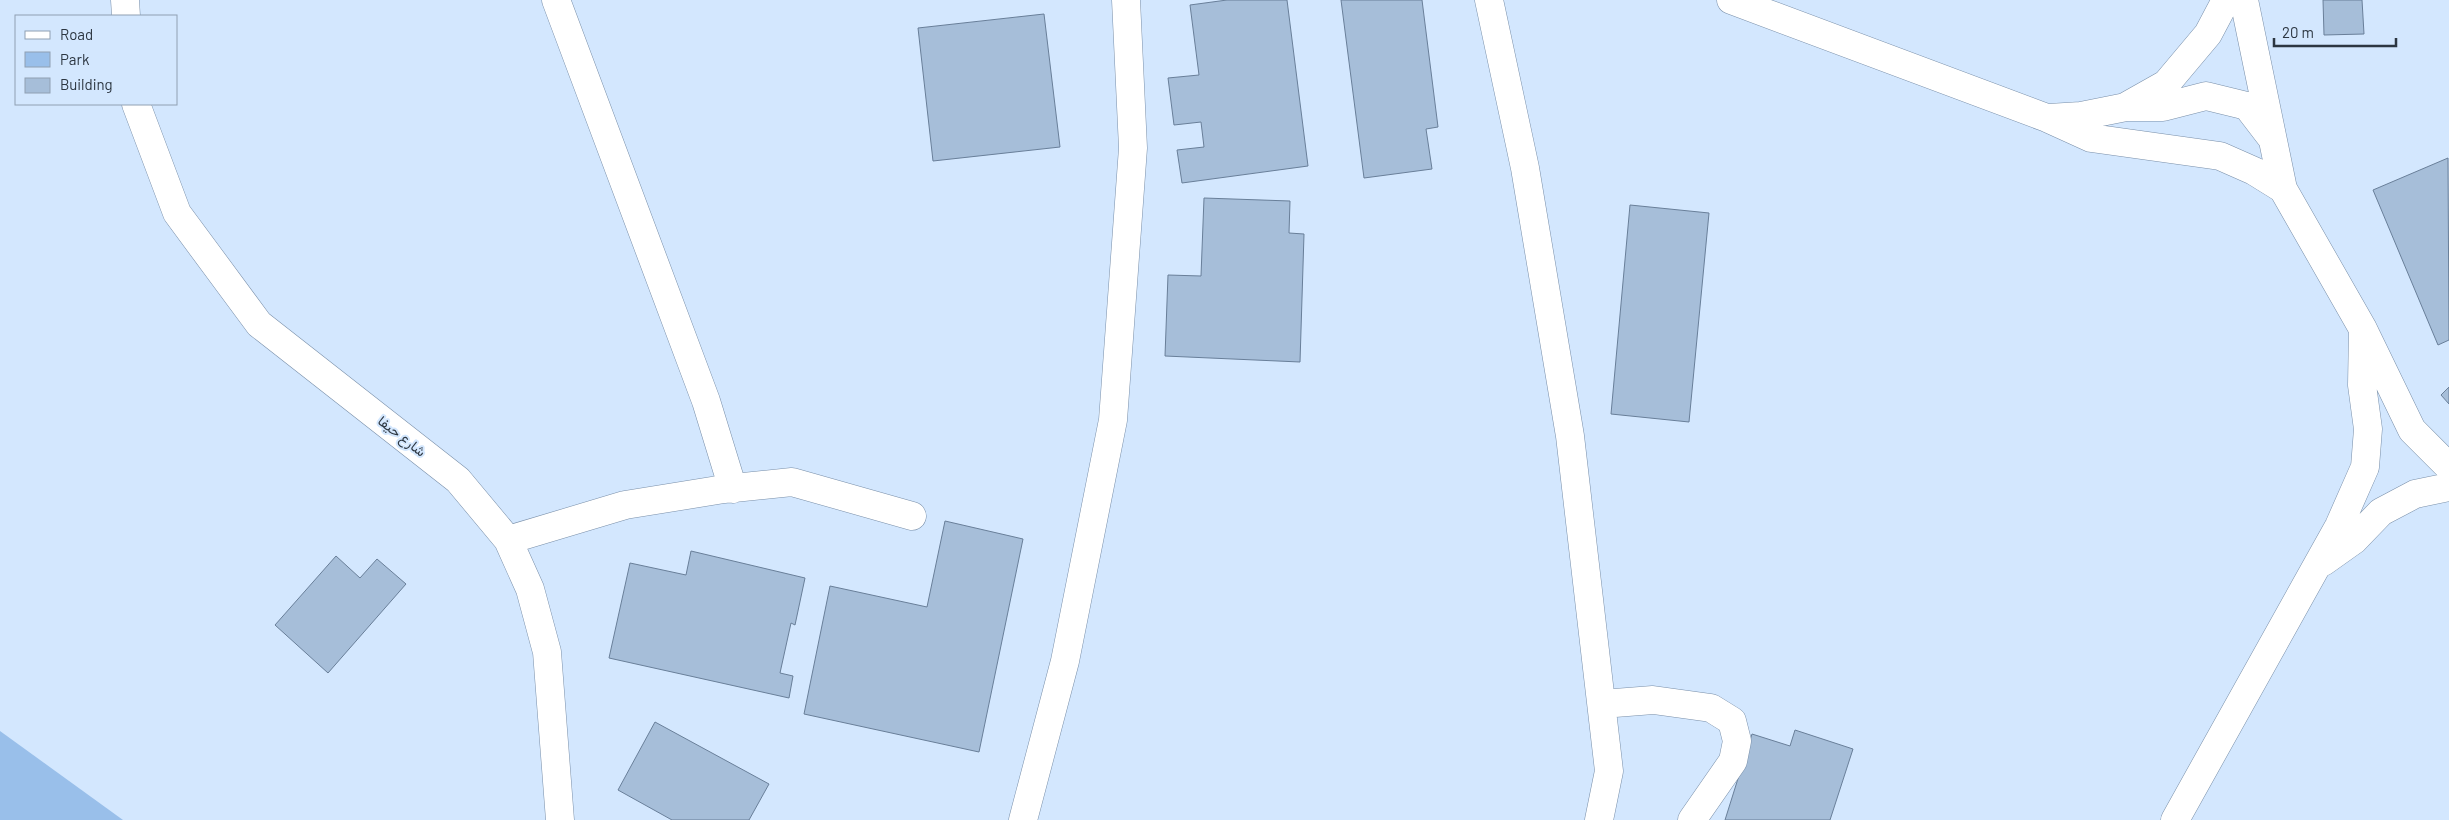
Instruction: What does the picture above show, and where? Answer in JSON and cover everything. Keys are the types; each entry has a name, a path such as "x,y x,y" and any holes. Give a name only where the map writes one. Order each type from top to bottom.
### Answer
{"street":[{"path":"125,0 126,15"},
{"path":"556,0 706,401 733,489"},
{"path":"1023,820 1065,661 1113,420 1133,148 1126,0"},
{"path":"1489,0 1525,168 1570,436 1610,771 1599,820"},
{"path":"1731,0 2047,118 2092,138 2220,156 2254,171 2283,188"},
{"path":"2126,107 2166,84 2208,34 2226,0"},
{"path":"2244,0 2283,188 2363,329 2412,430 2449,467"},
{"path":"2047,118 2081,116 2126,107 2163,107 2206,96 2247,106 2273,140"},
{"name":"شارع حيفا","path":"136,105 177,213 259,324 458,480 508,540 530,589 547,652 560,820"},
{"path":"2175,820 2313,569 2339,526 2365,467 2368,429 2362,385 2363,329"},
{"path":"508,540 625,505 792,482 912,516"},
{"path":"2313,569 2354,540 2381,512 2415,494 2449,487"},
{"path":"1602,704 1653,700 1711,708 1732,721 1737,741 1733,761 1692,820"}],"green space":[{"path":"0,731 123,820 0,820"}],"building":[{"path":"1227,0 1287,0 1308,166 1182,183 1177,150 1204,147 1201,122 1174,125 1168,78 1199,75 1190,5"},
{"path":"1341,0 1422,0 1438,127 1426,129 1432,169 1364,178"},
{"path":"2323,0 2362,0 2364,34 2324,35"},
{"path":"1044,14 1060,147 933,161 918,28"},
{"path":"2448,158 2449,340 2438,345 2373,190"},
{"path":"1204,198 1290,201 1289,233 1304,234 1300,362 1165,356 1168,275 1201,276"},
{"path":"1630,205 1709,213 1689,422 1611,414"},
{"path":"2449,387 2449,404 2441,395"},
{"path":"945,521 1023,539 979,752 804,714 830,586 927,607"},
{"path":"691,551 805,578 795,625 791,623 780,673 793,676 789,698 609,658 630,563 686,575"},
{"path":"336,556 360,578 377,559 406,584 328,673 275,625"},
{"path":"655,722 769,784 749,820 672,820 618,790"},
{"path":"1795,730 1853,749 1830,820 1725,820 1752,734 1790,746"}]}
